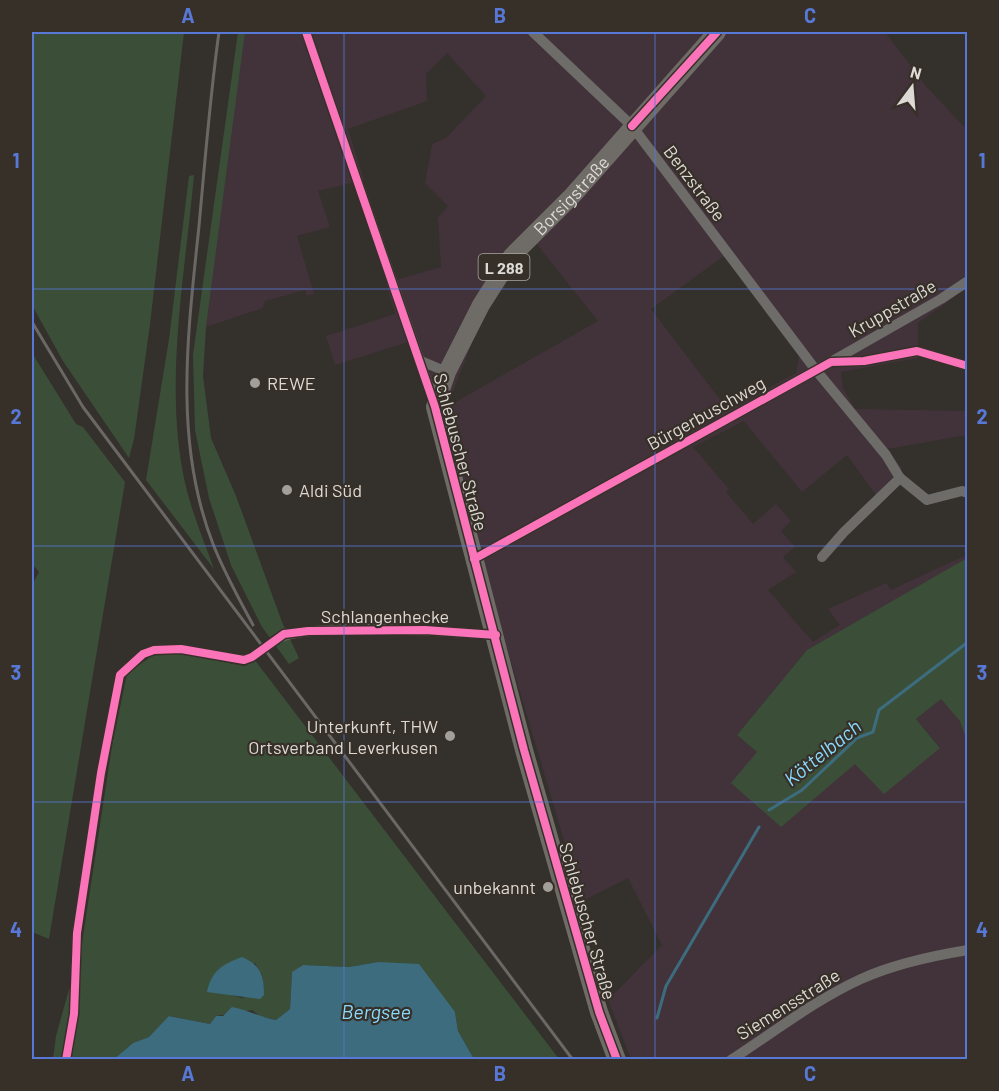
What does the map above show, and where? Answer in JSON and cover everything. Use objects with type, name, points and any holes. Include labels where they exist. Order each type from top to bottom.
[{"type":"main road","name":"Borsigstraße","points":[[435,407],[447,372],[481,305],[512,256],[573,195],[717,32]]},
{"type":"main road","name":"Schlebuscher Straße","points":[[435,407],[524,750],[596,1001],[617,1059]]},
{"type":"street","name":"Schlebuscher Straße","points":[[306,32],[435,407]]},
{"type":"street","name":"Benzstraße","points":[[533,32],[632,126],[816,369],[886,455],[900,478],[927,500],[968,493]]},
{"type":"street","name":"Kruppstraße","points":[[831,362],[968,281]]},
{"type":"street","name":"Bürgerbuschweg","points":[[474,559],[831,362],[864,361],[916,351],[968,366]]},
{"type":"street","name":"Schlebuscher Straße","points":[[421,361],[447,372]]},
{"type":"street","points":[[822,557],[844,532],[900,478]]},
{"type":"street","name":"Schlangenhecke","points":[[276,640],[284,634],[308,631],[425,630],[496,635]]},
{"type":"street","points":[[66,1059],[74,1014],[77,933],[100,773],[120,675],[143,654],[154,650],[181,649],[244,660],[252,657]]},
{"type":"street","name":"Siemensstraße","points":[[731,1059],[821,1000],[861,979],[912,961],[968,950]]},
{"type":"shaded area","points":[[245,32],[885,32],[926,86],[967,130],[967,288],[918,323],[918,358],[841,372],[843,388],[855,409],[967,411],[967,435],[887,449],[902,468],[876,495],[847,455],[802,492],[744,421],[693,447],[729,489],[726,492],[753,524],[776,504],[791,521],[781,531],[795,547],[783,557],[796,572],[768,590],[813,642],[840,625],[828,609],[886,583],[891,590],[966,555],[963,549],[967,547],[967,558],[807,650],[737,735],[757,752],[855,764],[940,747],[916,719],[941,699],[961,721],[967,741],[967,1059],[631,1059],[608,1000],[662,945],[628,878],[582,901],[483,567],[408,342],[335,365],[326,336],[395,314],[386,283],[441,267],[438,218],[448,206],[425,183],[432,144],[446,138],[486,96],[447,53],[426,74],[427,101],[348,129],[364,180],[318,191],[330,227],[297,236],[314,294],[307,296],[305,290],[265,301],[263,308],[206,327]],"holes":[[[535,242],[598,321],[447,407],[480,322]],[[724,256],[796,347],[799,357],[796,373],[728,410],[651,309]]]},
{"type":"green space","points":[[32,32],[184,32],[150,324],[134,439],[129,458],[63,361],[32,305]]},
{"type":"green space","points":[[238,32],[245,32],[206,327],[203,376],[211,438],[236,496],[282,622],[299,658],[289,664],[262,627],[231,565],[209,498],[195,430],[193,355]]},
{"type":"green space","points":[[194,175],[181,293],[176,414],[187,491],[214,569],[146,480],[169,339],[189,176]]},
{"type":"green space","points":[[32,353],[76,424],[83,427],[125,482],[49,939],[32,932],[32,585],[39,572],[32,564]]},
{"type":"green space","points":[[967,558],[967,741],[960,721],[941,699],[916,719],[940,748],[884,794],[855,764],[781,827],[731,783],[757,752],[737,735],[807,650]]},
{"type":"green space","points":[[176,653],[245,666],[254,659],[559,1059],[474,1059],[458,1031],[455,1012],[378,962],[349,967],[303,965],[292,973],[290,1009],[276,1020],[260,1016],[252,1010],[216,1016],[210,1024],[170,1016],[149,1037],[133,1043],[114,1059],[53,1060],[56,1036],[82,943],[112,746],[127,674],[153,655]],"holes":[[[255,963],[262,975],[264,990],[242,998],[226,993]]]},
{"type":"water","points":[[242,957],[260,972],[264,995],[260,999],[207,992],[211,979],[219,969]]},
{"type":"water","name":"Bergsee","points":[[378,962],[419,964],[455,1012],[458,1031],[474,1059],[114,1059],[133,1043],[149,1037],[169,1016],[210,1024],[216,1016],[223,1016],[232,1007],[276,1020],[290,1009],[292,972],[303,965],[349,967]]},
{"type":"waterway","name":"Köttelbach","points":[[769,810],[802,790],[857,738],[873,732],[879,710],[968,642]]},
{"type":"waterway","name":"Köttelbach","points":[[657,1018],[666,986],[759,827]]},
{"type":"tunnel","points":[[252,657],[276,640]]},
{"type":"railway","points":[[219,32],[191,306],[188,346],[188,426],[192,466],[200,505],[213,544],[253,625]]},
{"type":"railway","points":[[32,322],[83,407],[573,1060]]},
{"type":"cycle path","points":[[306,32],[435,407],[524,750],[599,1012],[617,1060]]},
{"type":"cycle path","points":[[632,126],[717,32]]},
{"type":"cycle path","points":[[474,559],[831,362],[864,361],[917,351],[968,366]]},
{"type":"cycle path","points":[[66,1060],[74,1014],[77,933],[101,773],[120,675],[143,654],[154,650],[181,649],[244,660],[252,657],[284,634],[308,631],[425,630],[496,635]]},
{"type":"place","name":"REWE","points":[[255,383]]},
{"type":"place","name":"Aldi Süd","points":[[287,490]]},
{"type":"place","name":"Unterkunft, THW Ortsverband Leverkusen","points":[[450,736]]},
{"type":"place","name":"unbekannt","points":[[548,887]]}]
